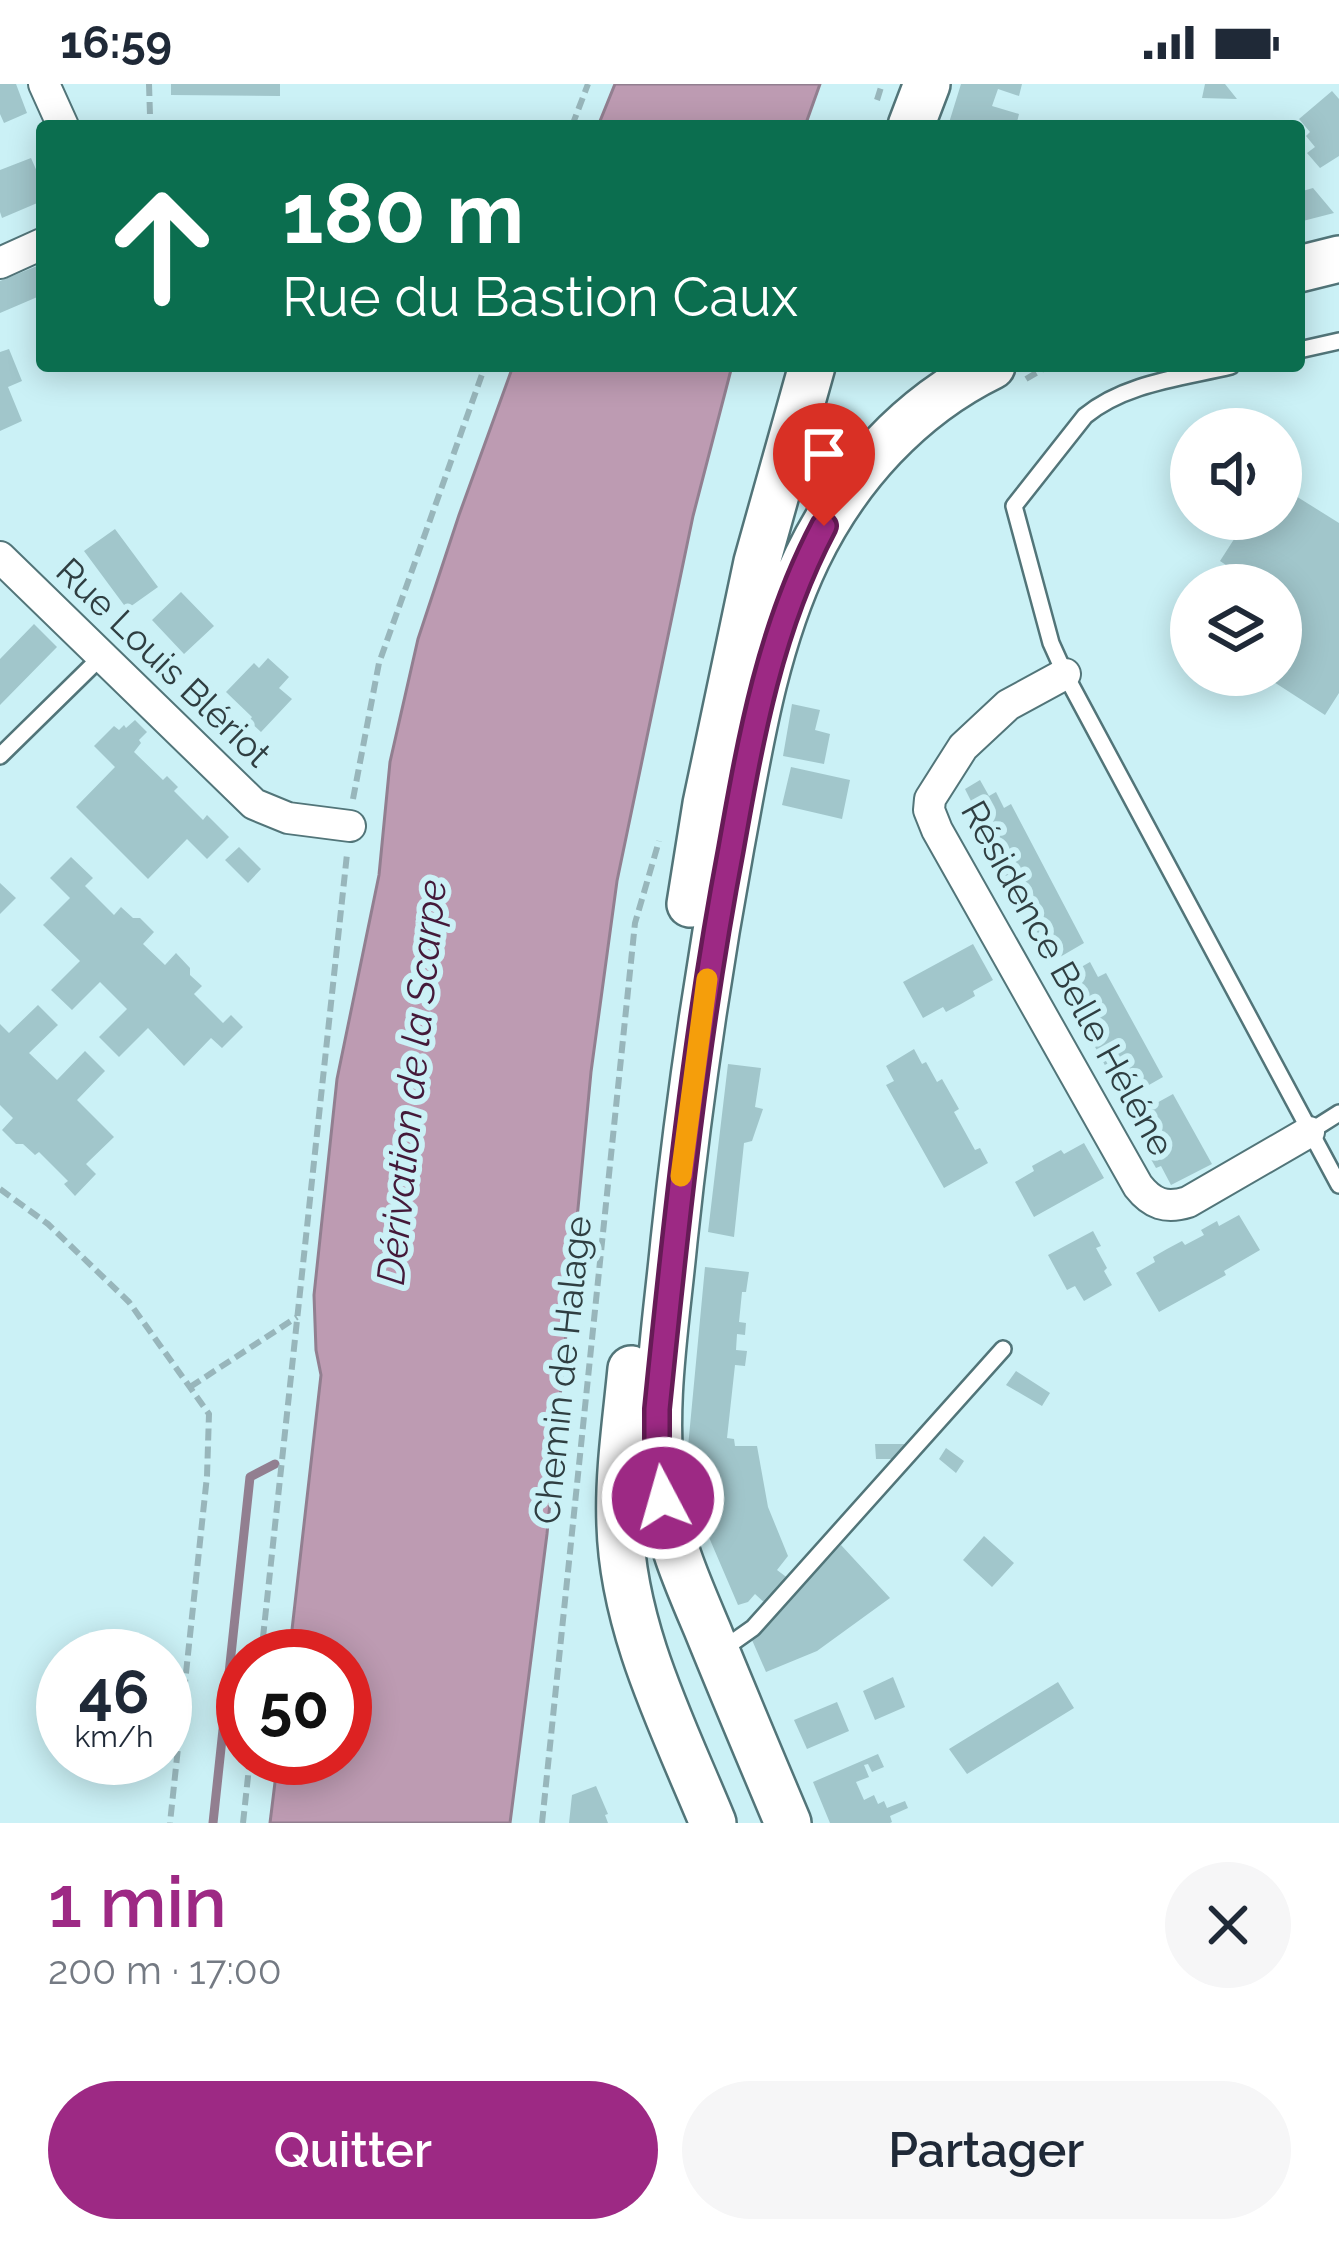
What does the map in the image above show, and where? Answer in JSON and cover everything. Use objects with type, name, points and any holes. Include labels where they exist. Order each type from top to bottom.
[{"type":"main road","points":[[890,120],[904,84]]},
{"type":"main road","points":[[913,120],[927,84]]},
{"type":"main road","points":[[1305,268],[1339,259]]},
{"type":"main road","points":[[1305,286],[1339,278]]},
{"type":"main road","points":[[713,1823],[641,1642],[624,1565],[620,1497],[667,1051],[704,820],[757,562],[810,372]]},
{"type":"main road","points":[[725,714],[768,591],[807,514],[870,430],[942,372]]},
{"type":"main road","points":[[788,1823],[678,1559],[659,1465],[657,1409],[705,994],[758,708],[778,632],[808,557],[856,478],[892,437],[981,372]]},
{"type":"street","points":[[44,84],[60,120]]},
{"type":"street","points":[[0,263],[36,247]]},
{"type":"street","name":"Rue Louis Blériot","points":[[0,557],[254,804],[288,818],[350,826]]},
{"type":"street","name":"Résidence Belle Héléne","points":[[1065,674],[1008,705],[955,757],[930,799],[937,830],[1138,1186],[1152,1201],[1169,1206],[1188,1202],[1309,1132]]},
{"type":"lane","points":[[1305,348],[1339,340]]},
{"type":"lane","points":[[1205,372],[1137,388],[1097,406],[1014,506],[1051,643],[1065,674],[1339,1185]]},
{"type":"lane","points":[[0,756],[102,656]]},
{"type":"lane","points":[[1309,1132],[1339,1113]]},
{"type":"lane","points":[[717,1654],[753,1628],[1003,1349]]},
{"type":"path","points":[[149,84],[150,115]]},
{"type":"path","points":[[574,120],[588,84]]},
{"type":"path","points":[[264,1629],[350,826],[379,663],[483,372]]},
{"type":"path","name":"Chemin de Halage","points":[[542,1823],[635,923]]},
{"type":"path","points":[[0,1189],[48,1225],[129,1303],[209,1414],[207,1476],[170,1823]]},
{"type":"path","points":[[190,1387],[297,1317]]},
{"type":"path","points":[[243,1823],[247,1785]]},
{"type":"water","points":[[615,84],[820,84],[807,120],[600,120]]},
{"type":"water","name":"Dérivation de la Scarpe","points":[[511,372],[730,372],[693,516],[617,881],[591,1072],[547,1534],[510,1823],[270,1823],[275,1785],[372,1785],[372,1629],[292,1629],[321,1375],[314,1295],[337,1079],[379,875],[390,762],[418,639]]},
{"type":"building","points":[[0,84],[16,84],[27,113],[4,123]]},
{"type":"building","points":[[171,84],[280,84],[280,96],[171,95]]},
{"type":"building","points":[[961,84],[1022,84],[1019,96],[998,89],[992,106],[1019,114],[1018,120],[950,120]]},
{"type":"building","points":[[1205,84],[1225,84],[1237,99],[1202,98]]},
{"type":"building","points":[[1332,91],[1339,99],[1339,156],[1320,168],[1307,153],[1315,147],[1306,136],[1310,132],[1305,120],[1299,119]]},
{"type":"building","points":[[31,158],[36,169],[36,204],[2,218],[0,170]]},
{"type":"building","points":[[1313,188],[1334,213],[1305,220],[1305,190]]},
{"type":"building","points":[[36,266],[36,298],[0,313],[0,281]]},
{"type":"building","points":[[9,349],[22,381],[8,387],[22,421],[0,431],[0,352]]},
{"type":"building","points":[[1302,500],[1339,523],[1339,693],[1325,715],[1296,696],[1302,696],[1302,564],[1220,561],[1234,540],[1302,540]]},
{"type":"building","points":[[115,529],[158,587],[127,609],[84,551]]},
{"type":"building","points":[[181,592],[214,626],[184,654],[152,620]]},
{"type":"building","points":[[34,624],[57,647],[0,705],[0,659]]},
{"type":"building","points":[[268,658],[289,677],[279,688],[292,699],[261,732],[226,692],[254,663],[259,668]]},
{"type":"building","points":[[792,704],[820,710],[815,730],[830,734],[824,764],[783,756]]},
{"type":"building","points":[[135,720],[147,732],[134,752],[163,780],[167,776],[178,787],[174,791],[203,820],[207,815],[229,837],[207,859],[187,839],[148,879],[76,807],[115,767],[94,746],[114,726],[126,728]]},
{"type":"building","points":[[791,767],[850,780],[842,819],[782,805]]},
{"type":"building","points":[[980,780],[989,796],[996,792],[1004,808],[1011,804],[1084,943],[1048,964],[978,848],[983,846],[972,826],[967,809],[973,805],[965,789]]},
{"type":"building","points":[[239,847],[261,869],[248,883],[225,860]]},
{"type":"building","points":[[71,857],[93,878],[85,886],[114,915],[121,907],[154,932],[143,944],[165,965],[176,953],[202,986],[194,994],[223,1023],[231,1015],[243,1027],[222,1048],[211,1038],[184,1066],[148,1028],[119,1057],[99,1037],[127,1009],[100,982],[72,1010],[51,990],[80,961],[43,925],[70,898],[50,878]]},
{"type":"building","points":[[0,883],[16,898],[0,914]]},
{"type":"building","points":[[973,944],[993,980],[961,1004],[923,1018],[903,982]]},
{"type":"building","points":[[1090,962],[1098,977],[1106,973],[1163,1077],[1119,1102],[1094,1045],[1089,1047],[1072,1018],[1077,1016],[1062,978]]},
{"type":"building","points":[[38,1005],[58,1025],[29,1053],[57,1080],[85,1051],[105,1071],[77,1100],[114,1137],[86,1164],[96,1174],[75,1196],[64,1184],[68,1181],[39,1152],[35,1155],[16,1144],[2,1130],[13,1118],[0,1105],[0,1024],[9,1033]]},
{"type":"building","points":[[914,1049],[937,1082],[942,1079],[959,1109],[954,1112],[975,1150],[980,1148],[988,1163],[944,1188],[886,1085],[894,1081],[886,1066]]},
{"type":"building","points":[[728,1064],[761,1068],[755,1107],[763,1109],[752,1141],[744,1143],[734,1237],[708,1232]]},
{"type":"building","points":[[1173,1094],[1212,1164],[1171,1185],[1148,1154],[1133,1116]]},
{"type":"building","points":[[1084,1143],[1104,1178],[1034,1217],[1015,1182],[1034,1171],[1032,1166]]},
{"type":"building","points":[[1239,1215],[1260,1250],[1159,1312],[1136,1273],[1167,1249],[1182,1241],[1185,1245],[1217,1221],[1219,1226]]},
{"type":"building","points":[[1093,1231],[1112,1285],[1084,1301],[1075,1286],[1067,1290],[1048,1255]]},
{"type":"building","points":[[705,1267],[749,1272],[739,1322],[746,1323],[745,1335],[737,1334],[736,1350],[747,1351],[745,1366],[735,1365],[727,1438],[734,1439],[735,1446],[757,1446],[768,1507],[788,1556],[777,1570],[789,1579],[766,1604],[755,1594],[738,1605],[699,1514],[688,1447]]},
{"type":"building","points":[[1016,1371],[1050,1393],[1042,1406],[1006,1385]]},
{"type":"building","points":[[875,1444],[909,1444],[896,1459],[876,1459]]},
{"type":"building","points":[[946,1448],[964,1461],[956,1473],[939,1459]]},
{"type":"building","points":[[984,1536],[1014,1563],[992,1587],[963,1560]]},
{"type":"building","points":[[841,1545],[890,1598],[817,1651],[766,1672],[752,1640]]},
{"type":"building","points":[[893,1677],[905,1707],[875,1720],[863,1691]]},
{"type":"building","points":[[1058,1682],[1074,1708],[967,1774],[949,1749]]},
{"type":"building","points":[[837,1702],[849,1731],[807,1749],[794,1720]]},
{"type":"building","points":[[878,1754],[884,1767],[872,1772],[864,1765],[869,1777],[856,1782],[864,1800],[874,1795],[887,1808],[905,1801],[908,1808],[890,1816],[890,1823],[830,1823],[813,1782]]},
{"type":"building","points":[[596,1786],[608,1823],[569,1823],[572,1795]]},
{"type":"waterway","points":[[213,1823],[250,1477],[275,1464]]},
{"type":"slow traffic","points":[[681,1176],[707,979]]},
{"type":"route","points":[[663,1498],[657,1409],[705,994],[765,680],[786,607],[824,526]]}]
